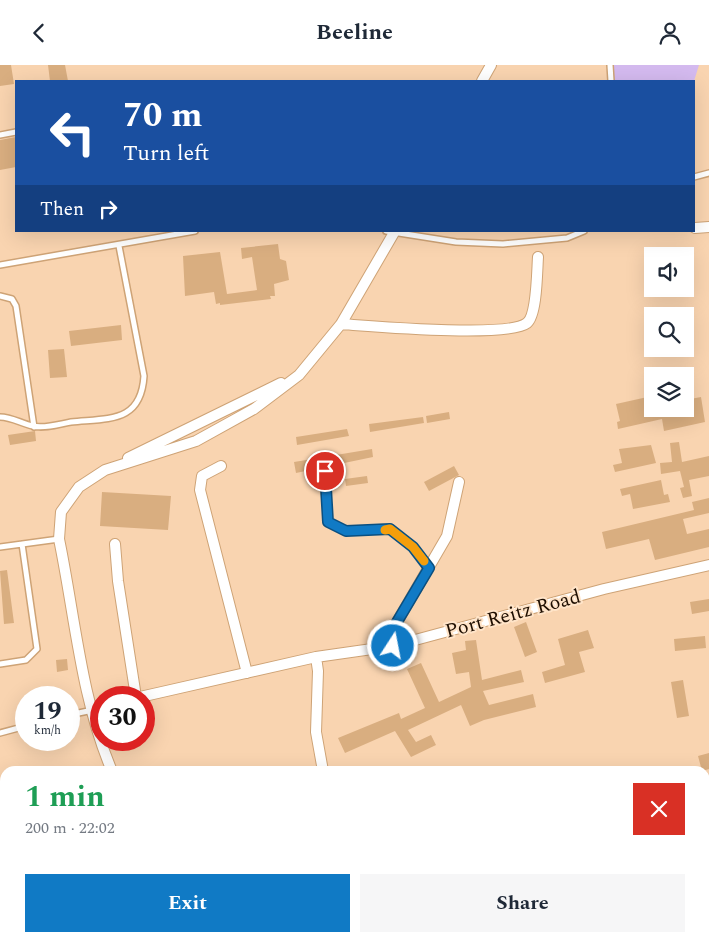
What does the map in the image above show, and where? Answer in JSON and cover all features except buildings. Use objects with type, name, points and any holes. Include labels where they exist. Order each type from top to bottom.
[{"type":"street","points":[[483,80],[491,65]]},
{"type":"street","points":[[695,228],[709,227]]},
{"type":"street","points":[[105,470],[196,441],[254,409],[299,375],[341,323],[392,232]]},
{"type":"street","points":[[341,323],[426,330],[487,329],[515,327],[526,324],[532,316],[538,257]]},
{"type":"street","points":[[90,702],[59,539],[61,512],[79,487],[105,470],[187,428],[299,375]]},
{"type":"street","points":[[221,466],[202,476],[200,490],[247,673]]},
{"type":"street","points":[[393,646],[397,622],[447,536],[459,483]]},
{"type":"street","points":[[115,544],[118,581],[134,686]]},
{"type":"street","name":"Port Reitz Road","points":[[155,694],[316,657],[393,646],[604,589],[709,565]]},
{"type":"street","points":[[316,657],[318,671],[316,732],[322,766]]},
{"type":"street","points":[[104,751],[110,766]]},
{"type":"lane","points":[[610,65],[611,80]]},
{"type":"lane","points":[[0,135],[15,132]]},
{"type":"lane","points":[[695,177],[709,173]]},
{"type":"lane","points":[[0,265],[49,255],[119,246],[190,232]]},
{"type":"lane","points":[[392,232],[456,242],[503,244],[567,238],[582,232]]},
{"type":"lane","points":[[0,417],[19,421],[34,427],[112,418],[128,412],[138,403],[143,393],[144,376],[119,246]]},
{"type":"lane","points":[[0,296],[12,299],[16,306],[34,427]]},
{"type":"lane","points":[[325,471],[328,522],[346,531],[390,529],[413,547],[429,568]]},
{"type":"lane","points":[[0,547],[59,539]]},
{"type":"lane","points":[[0,664],[26,660],[37,649],[22,544]]},
{"type":"lane","points":[[0,733],[15,729]]},
{"type":"shaded area","points":[[613,65],[699,65],[694,80],[613,80]]},
{"type":"slow traffic","points":[[385,530],[390,529],[413,547],[424,561]]},
{"type":"route","points":[[325,471],[328,522],[346,531],[390,529],[413,547],[429,568],[397,622],[393,646]]}]
